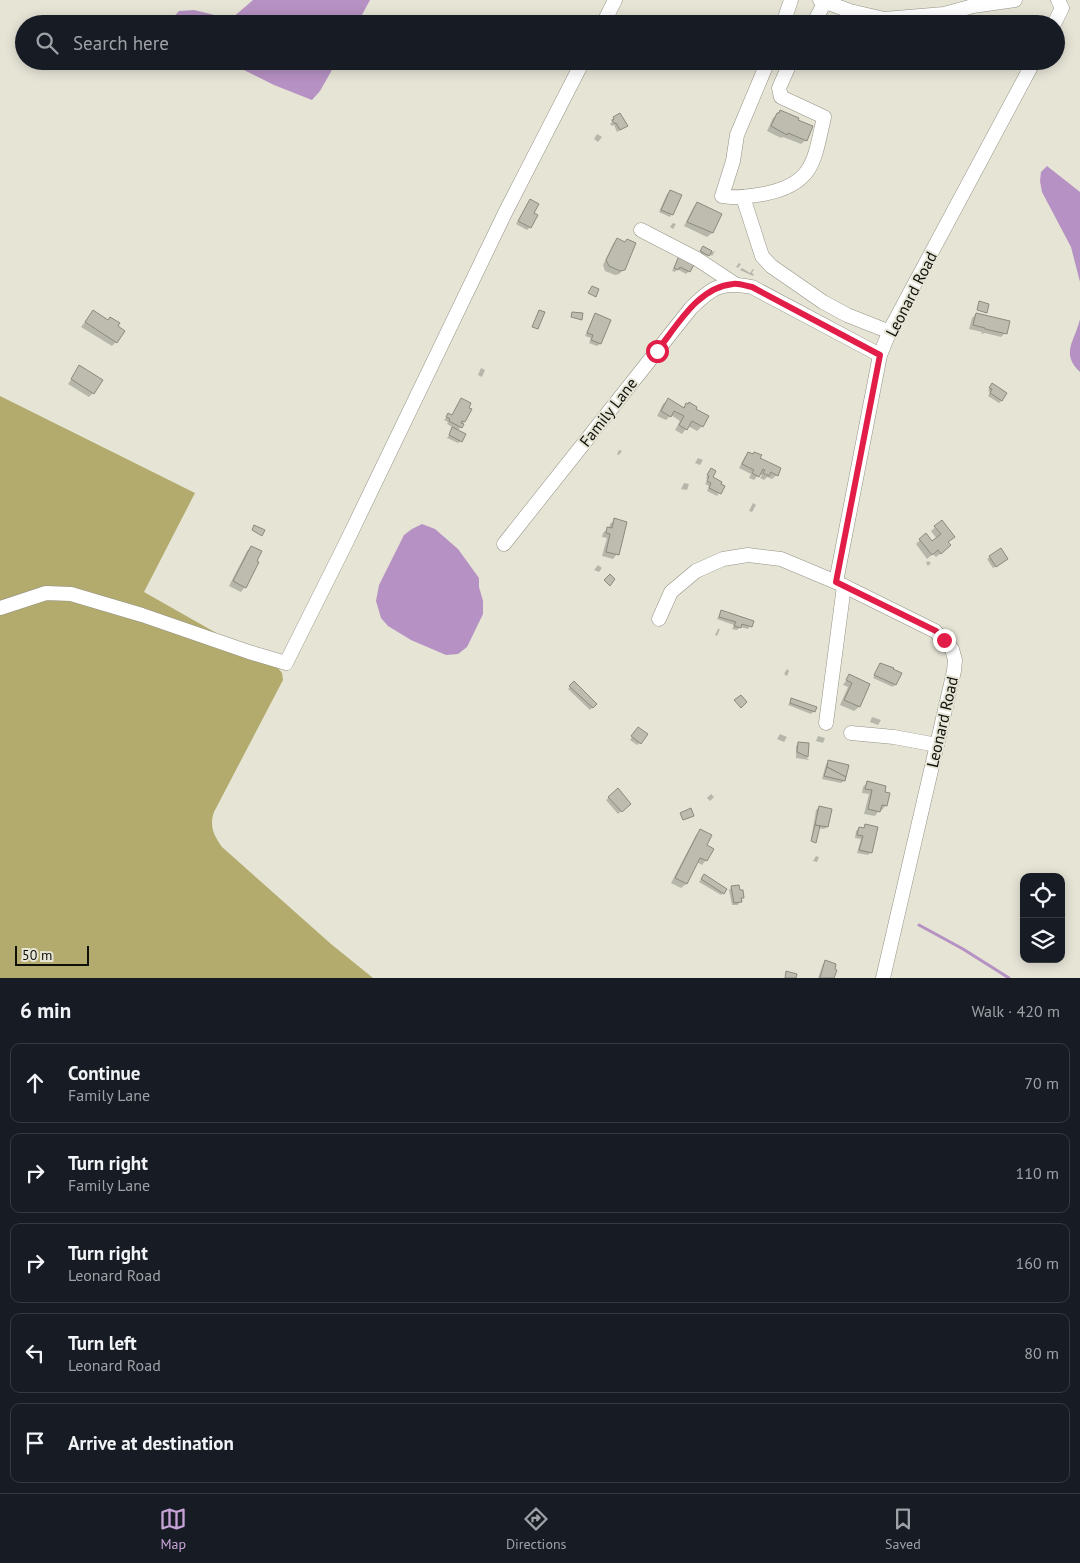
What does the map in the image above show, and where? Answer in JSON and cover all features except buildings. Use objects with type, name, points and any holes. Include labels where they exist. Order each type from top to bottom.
[{"type":"street","points":[[608,15],[615,0]]},
{"type":"street","points":[[786,15],[791,0]]},
{"type":"street","points":[[932,15],[944,14],[973,3],[1015,0]]},
{"type":"street","points":[[817,15],[822,1],[867,15]]},
{"type":"street","points":[[1056,15],[1060,2]]},
{"type":"street","points":[[0,608],[46,593],[71,594],[142,615],[248,652],[286,663],[505,213],[579,70]]},
{"type":"street","points":[[764,70],[736,135],[733,161],[722,196],[743,197],[780,190],[796,183],[808,171],[815,160],[824,117],[782,97],[779,88],[787,70]]},
{"type":"street","name":"Leonard Road","points":[[883,978],[955,660],[952,650],[936,631],[840,584],[880,355],[890,332],[1029,70]]},
{"type":"street","points":[[743,197],[762,256],[771,266],[823,302],[847,315],[890,332]]},
{"type":"street","points":[[641,230],[697,259],[735,284],[752,287],[880,355]]},
{"type":"street","name":"Family Lane","points":[[504,544],[691,308],[704,295],[719,286],[735,284]]},
{"type":"street","points":[[659,619],[671,592],[696,571],[723,559],[748,555],[780,560],[840,584],[826,723]]},
{"type":"street","points":[[851,733],[894,737],[937,745]]},
{"type":"shaded area","points":[[253,0],[370,0],[362,15],[236,15]]},
{"type":"shaded area","points":[[194,10],[215,15],[175,15],[179,11]]},
{"type":"shaded area","points":[[244,70],[332,70],[320,91],[312,100],[274,85]]},
{"type":"shaded area","points":[[1047,166],[1080,192],[1080,282],[1071,247],[1042,192],[1041,172]]},
{"type":"shaded area","points":[[1080,319],[1080,372],[1074,365],[1070,353]]},
{"type":"shaded area","points":[[0,396],[195,493],[144,592],[278,668],[282,673],[283,680],[214,812],[212,826],[215,835],[222,847],[331,944],[373,978],[0,978]]},
{"type":"shaded area","points":[[422,524],[435,529],[458,549],[479,578],[483,614],[467,647],[458,654],[446,655],[411,640],[388,626],[381,618],[376,601],[379,585],[404,535]]},
{"type":"waterway","points":[[919,925],[963,949],[1009,978]]},
{"type":"route","points":[[657,351],[691,308],[704,295],[719,286],[735,284],[752,287],[880,355],[836,582],[936,631],[944,640]]}]
